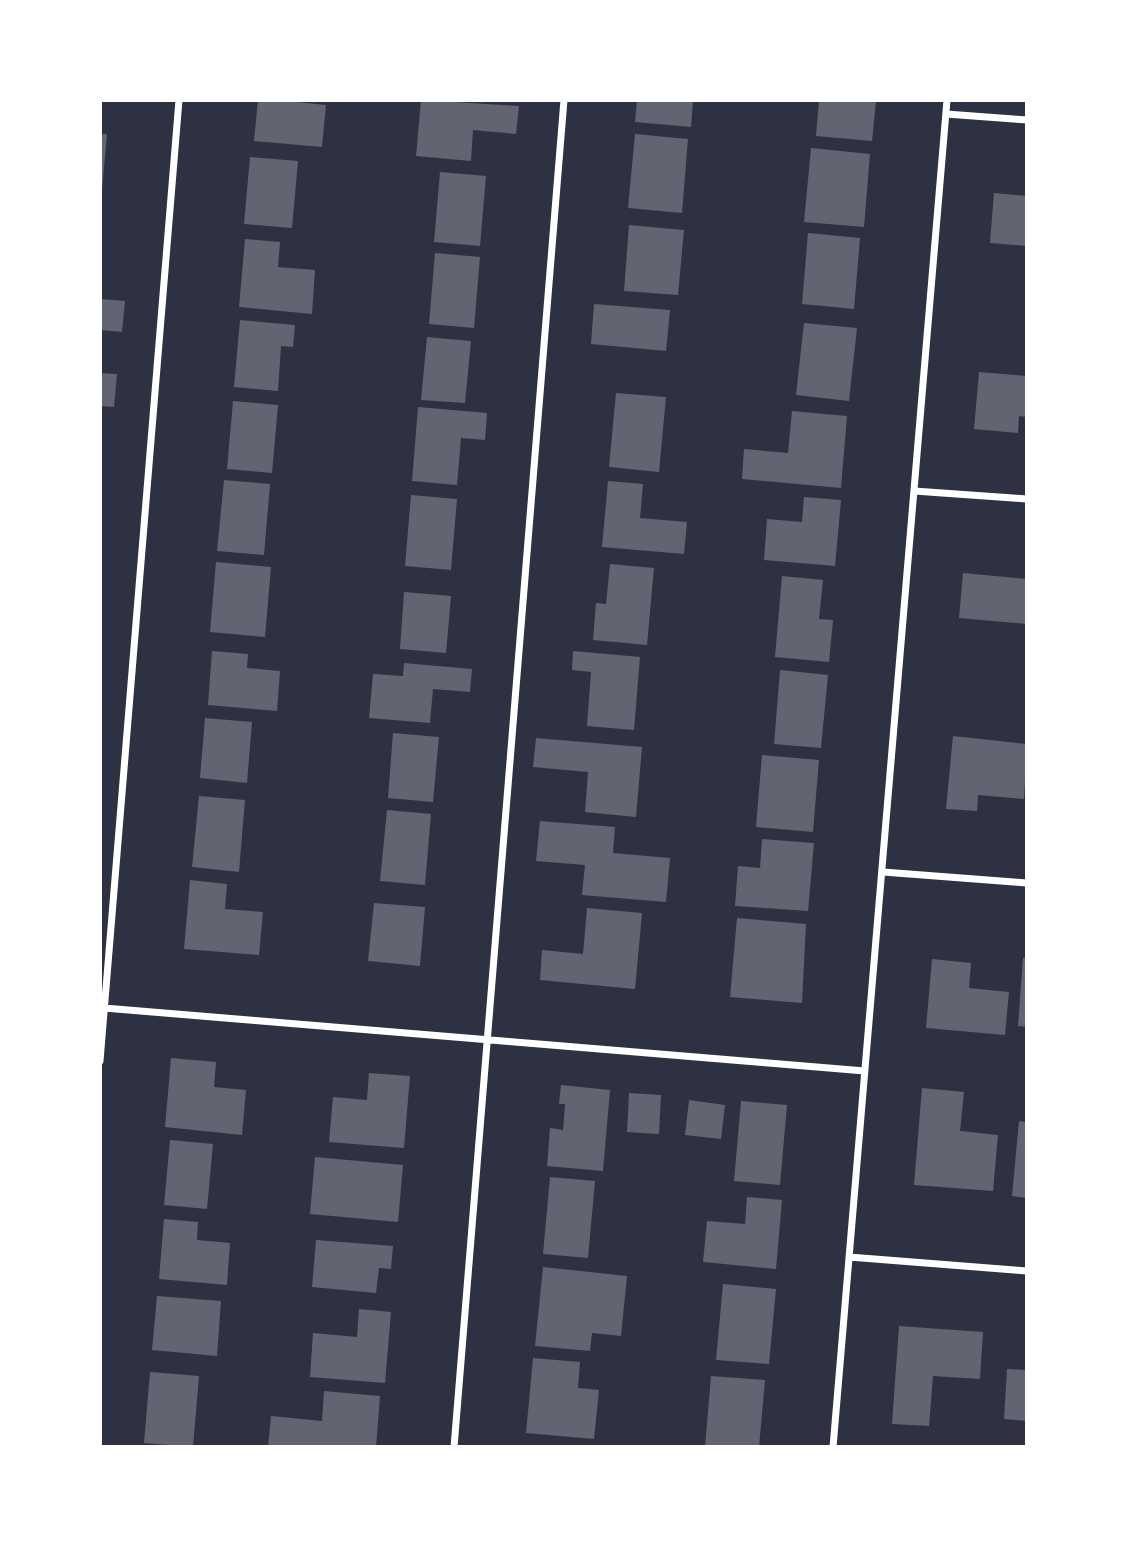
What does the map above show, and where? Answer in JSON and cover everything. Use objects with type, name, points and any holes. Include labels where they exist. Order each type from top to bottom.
[{"type":"street","points":[[100,1061],[179,100]]},
{"type":"street","points":[[454,1447],[564,100]]},
{"type":"street","points":[[833,1447],[947,100]]},
{"type":"street","points":[[946,114],[1027,120]]},
{"type":"street","points":[[914,491],[1027,499]]},
{"type":"street","points":[[883,872],[1027,883]]},
{"type":"street","points":[[104,1008],[865,1071]]},
{"type":"street","points":[[849,1257],[1027,1271]]},
{"type":"building","points":[[258,100],[297,100],[296,102],[326,105],[322,147],[254,141]]},
{"type":"building","points":[[421,100],[519,106],[516,134],[473,130],[471,161],[416,156]]},
{"type":"building","points":[[637,100],[693,100],[691,127],[635,122]]},
{"type":"building","points":[[819,100],[876,101],[872,141],[816,136]]},
{"type":"building","points":[[100,134],[107,134],[102,191],[100,191]]},
{"type":"building","points":[[635,134],[688,139],[682,213],[628,208]]},
{"type":"building","points":[[811,148],[870,154],[864,227],[804,222]]},
{"type":"building","points":[[250,157],[298,161],[292,228],[244,224]]},
{"type":"building","points":[[440,172],[486,176],[480,246],[434,242]]},
{"type":"building","points":[[994,193],[1027,196],[1027,246],[990,243]]},
{"type":"building","points":[[629,225],[684,230],[678,295],[624,291]]},
{"type":"building","points":[[808,233],[860,238],[854,309],[802,304]]},
{"type":"building","points":[[245,239],[280,242],[278,267],[315,270],[312,314],[239,307]]},
{"type":"building","points":[[435,253],[480,257],[474,328],[429,324]]},
{"type":"building","points":[[100,299],[125,301],[122,332],[100,330]]},
{"type":"building","points":[[594,304],[670,310],[666,351],[591,344]]},
{"type":"building","points":[[240,320],[295,325],[293,347],[281,346],[278,391],[234,387]]},
{"type":"building","points":[[804,323],[857,328],[849,401],[796,395]]},
{"type":"building","points":[[427,337],[471,341],[465,403],[421,400]]},
{"type":"building","points":[[979,372],[1027,376],[1027,417],[1019,416],[1018,433],[974,429]]},
{"type":"building","points":[[100,373],[117,374],[114,407],[100,406]]},
{"type":"building","points":[[616,393],[666,397],[659,472],[609,467]]},
{"type":"building","points":[[233,401],[278,405],[272,473],[227,469]]},
{"type":"building","points":[[418,407],[487,413],[485,440],[461,438],[457,485],[412,481]]},
{"type":"building","points":[[792,411],[847,416],[841,488],[742,479],[744,449],[788,453]]},
{"type":"building","points":[[224,480],[270,484],[264,555],[217,551]]},
{"type":"building","points":[[608,481],[643,484],[640,518],[687,522],[684,554],[602,547]]},
{"type":"building","points":[[411,495],[457,499],[451,570],[405,566]]},
{"type":"building","points":[[804,497],[841,500],[835,566],[764,560],[767,519],[802,522]]},
{"type":"building","points":[[216,562],[271,567],[265,637],[210,632]]},
{"type":"building","points":[[610,564],[654,568],[647,645],[593,640],[596,603],[606,604]]},
{"type":"building","points":[[963,573],[1027,579],[1027,624],[959,618]]},
{"type":"building","points":[[782,576],[823,580],[819,619],[833,620],[829,662],[775,657]]},
{"type":"building","points":[[404,592],[451,596],[446,653],[400,649]]},
{"type":"building","points":[[212,651],[248,654],[247,668],[280,671],[277,711],[208,705]]},
{"type":"building","points":[[573,651],[640,657],[634,730],[587,726],[591,672],[572,670]]},
{"type":"building","points":[[404,663],[472,669],[470,692],[433,689],[430,723],[369,718],[373,674],[403,676]]},
{"type":"building","points":[[780,670],[828,675],[821,748],[774,744]]},
{"type":"building","points":[[205,718],[252,722],[247,783],[200,778]]},
{"type":"building","points":[[393,733],[439,737],[433,802],[388,798]]},
{"type":"building","points":[[953,736],[1027,744],[1024,799],[978,795],[977,811],[946,809]]},
{"type":"building","points":[[536,738],[642,747],[636,817],[585,812],[588,772],[533,767]]},
{"type":"building","points":[[762,755],[819,760],[813,832],[756,827]]},
{"type":"building","points":[[199,796],[245,800],[239,872],[192,867]]},
{"type":"building","points":[[387,810],[431,814],[425,885],[380,881]]},
{"type":"building","points":[[540,821],[615,827],[613,853],[670,858],[666,902],[582,895],[585,865],[536,861]]},
{"type":"building","points":[[762,839],[814,843],[808,911],[735,906],[738,866],[760,868]]},
{"type":"building","points":[[190,880],[227,884],[225,909],[263,912],[259,955],[184,949]]},
{"type":"building","points":[[374,903],[425,907],[420,966],[368,961]]},
{"type":"building","points":[[587,908],[642,913],[635,989],[540,980],[542,950],[583,954]]},
{"type":"building","points":[[737,918],[806,924],[802,1003],[730,997]]},
{"type":"building","points":[[1023,958],[1027,958],[1027,1027],[1018,1026]]},
{"type":"building","points":[[932,959],[971,963],[969,988],[1009,992],[1005,1035],[926,1028]]},
{"type":"building","points":[[171,1058],[216,1062],[214,1087],[246,1090],[242,1135],[165,1127]]},
{"type":"building","points":[[369,1073],[410,1076],[404,1148],[329,1142],[333,1097],[367,1100]]},
{"type":"building","points":[[561,1085],[610,1090],[603,1171],[547,1166],[550,1128],[563,1130],[565,1104],[559,1104]]},
{"type":"building","points":[[922,1088],[964,1092],[960,1131],[998,1135],[993,1191],[914,1185]]},
{"type":"building","points":[[629,1093],[661,1095],[659,1134],[627,1132]]},
{"type":"building","points":[[689,1100],[725,1105],[721,1139],[685,1135]]},
{"type":"building","points":[[741,1101],[787,1105],[780,1185],[734,1181]]},
{"type":"building","points":[[1019,1121],[1027,1122],[1027,1198],[1012,1196]]},
{"type":"building","points":[[170,1140],[213,1144],[207,1209],[164,1205]]},
{"type":"building","points":[[315,1157],[403,1165],[398,1222],[310,1214]]},
{"type":"building","points":[[550,1177],[595,1181],[588,1258],[543,1254]]},
{"type":"building","points":[[747,1197],[782,1200],[776,1269],[703,1262],[707,1221],[745,1224]]},
{"type":"building","points":[[164,1219],[198,1222],[197,1240],[230,1243],[227,1285],[159,1279]]},
{"type":"building","points":[[316,1240],[393,1246],[391,1269],[379,1268],[376,1293],[312,1287]]},
{"type":"building","points":[[543,1267],[627,1276],[621,1336],[592,1333],[590,1351],[535,1346]]},
{"type":"building","points":[[723,1284],[776,1289],[769,1364],[716,1360]]},
{"type":"building","points":[[157,1296],[221,1301],[217,1356],[152,1350]]},
{"type":"building","points":[[359,1309],[391,1312],[385,1383],[310,1377],[313,1333],[357,1337]]},
{"type":"building","points":[[899,1326],[983,1332],[980,1379],[933,1376],[929,1426],[892,1424]]},
{"type":"building","points":[[533,1358],[580,1362],[578,1388],[599,1390],[594,1439],[526,1433]]},
{"type":"building","points":[[1007,1369],[1027,1370],[1027,1421],[1004,1419]]},
{"type":"building","points":[[150,1372],[199,1376],[193,1447],[144,1443]]},
{"type":"building","points":[[711,1376],[765,1380],[759,1447],[705,1447]]},
{"type":"building","points":[[324,1391],[380,1396],[376,1447],[268,1447],[271,1416],[322,1421]]}]
